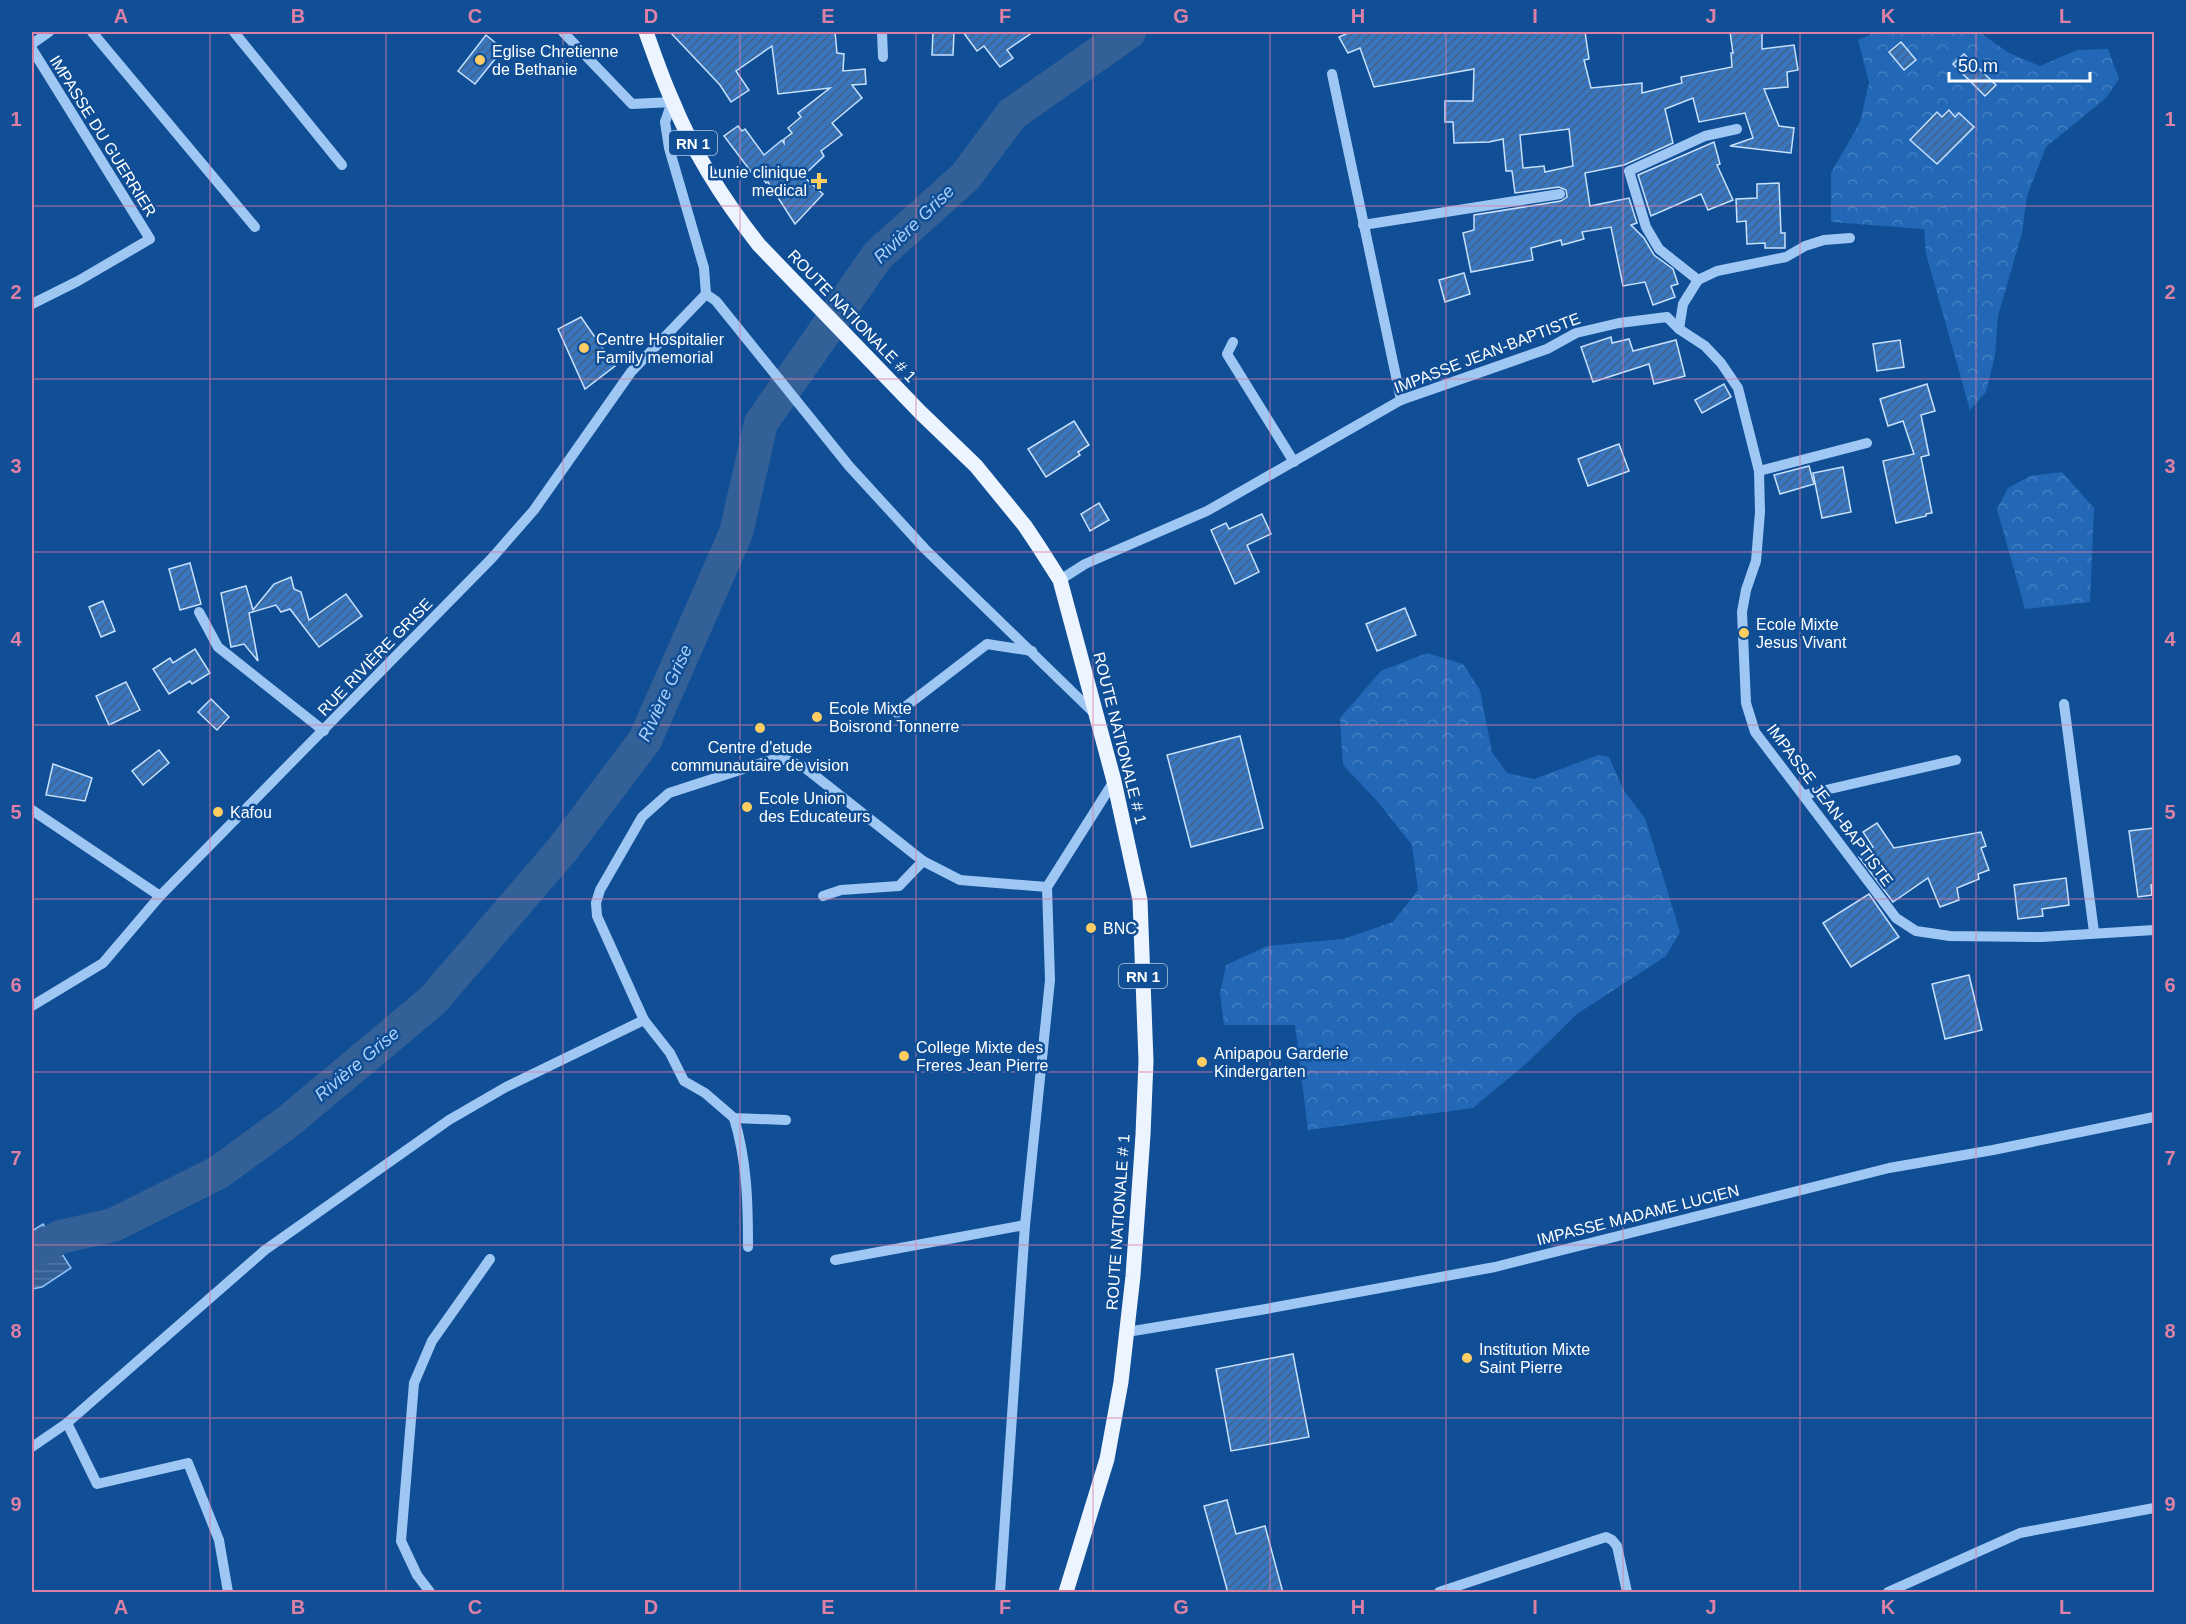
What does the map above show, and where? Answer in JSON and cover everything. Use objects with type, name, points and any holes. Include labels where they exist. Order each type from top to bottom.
[{"type":"main road","name":"ROUTE NATIONALE # 1","points":[[645,32],[672,102],[697,151],[738,218],[759,245],[983,474],[1025,526],[1060,580],[1098,717],[1140,900],[1146,1061],[1133,1276],[1121,1382],[1107,1459],[1066,1593]]},
{"type":"street","points":[[32,44],[49,32]]},
{"type":"street","points":[[92,32],[255,227]]},
{"type":"street","points":[[234,32],[342,165]]},
{"type":"street","points":[[563,32],[632,104],[672,102],[665,122],[669,148],[704,268],[706,294],[716,301],[849,466],[926,549],[1098,717]]},
{"type":"street","points":[[882,32],[883,57]]},
{"type":"street","name":"IMPASSE DU GUERRIER","points":[[32,49],[150,239],[78,281],[32,304]]},
{"type":"street","points":[[1332,74],[1401,400]]},
{"type":"street","points":[[1698,280],[1659,249],[1646,227],[1629,171],[1705,136],[1737,129]]},
{"type":"street","points":[[1363,225],[1560,194]]},
{"type":"street","points":[[1679,329],[1683,304],[1698,280],[1717,271],[1786,257],[1805,246],[1824,240],[1850,238]]},
{"type":"street","name":"RUE RIVIÈRE GRISE","points":[[32,1006],[103,963],[160,896],[499,550],[534,510],[631,372],[706,294]]},
{"type":"street","name":"IMPASSE JEAN-BAPTISTE","points":[[1060,580],[1085,564],[1207,511],[1401,400],[1546,349],[1576,333],[1619,323],[1667,317],[1679,329],[1706,346],[1738,388],[1759,471],[1760,512],[1756,561],[1746,590],[1742,612],[1746,703],[1755,732],[1896,918],[1916,931],[1961,937],[2042,937],[2154,930]]},
{"type":"street","points":[[1233,342],[1227,354],[1294,462]]},
{"type":"street","points":[[1759,471],[1867,443]]},
{"type":"street","points":[[199,612],[218,647],[324,731]]},
{"type":"street","points":[[897,713],[987,644],[1032,651]]},
{"type":"street","points":[[2064,704],[2094,932]]},
{"type":"street","points":[[748,1247],[748,1202],[743,1148],[734,1118],[712,1099],[684,1080],[670,1053],[644,1020],[597,916],[596,903],[600,890],[642,817],[669,794],[771,760],[787,760],[804,767],[923,861],[960,880],[1047,887]]},
{"type":"street","points":[[1804,795],[1956,760]]},
{"type":"street","points":[[1000,1593],[1025,1225],[1050,980],[1047,887],[1114,781]]},
{"type":"street","points":[[32,810],[160,896]]},
{"type":"street","points":[[823,896],[841,890],[899,886],[923,861]]},
{"type":"street","points":[[32,1447],[67,1423],[265,1250],[449,1120],[506,1087],[644,1020]]},
{"type":"street","name":"IMPASSE MADAME LUCIEN","points":[[1127,1332],[1495,1267],[1889,1168],[1993,1150],[2154,1117]]},
{"type":"street","points":[[734,1118],[786,1120]]},
{"type":"street","points":[[835,1260],[1025,1225]]},
{"type":"street","points":[[430,1593],[417,1575],[401,1541],[414,1383],[432,1341],[490,1259]]},
{"type":"street","points":[[67,1423],[97,1484],[188,1462],[219,1540],[228,1593]]},
{"type":"street","points":[[1888,1593],[2020,1533],[2154,1508]]},
{"type":"street","points":[[1439,1593],[1606,1537],[1617,1546],[1627,1593]]},
{"type":"green space","points":[[1876,32],[1979,32],[2009,53],[2040,66],[2077,50],[2108,49],[2119,79],[2106,98],[2046,147],[2027,196],[2022,233],[1998,316],[1995,356],[1986,392],[1970,410],[1926,254],[1924,229],[1831,222],[1831,173],[1860,122],[1869,82],[1858,40]]},
{"type":"green space","points":[[2062,472],[2094,508],[2090,602],[2025,609],[1997,509],[2008,488],[2030,476]]},
{"type":"green space","points":[[1427,653],[1463,664],[1480,690],[1492,752],[1507,773],[1534,779],[1598,755],[1609,757],[1624,791],[1645,818],[1680,932],[1666,956],[1577,1014],[1528,1062],[1473,1108],[1308,1130],[1295,1025],[1224,1025],[1220,993],[1226,965],[1267,946],[1343,939],[1393,922],[1418,890],[1412,845],[1378,802],[1343,765],[1340,718],[1381,671]]},
{"type":"shaded area","points":[[43,1224],[71,1268],[42,1287],[32,1289],[32,1231]]},
{"type":"building","points":[[670,32],[835,32],[837,53],[844,54],[843,71],[865,69],[866,84],[852,85],[862,98],[832,123],[842,135],[821,151],[824,156],[803,176],[823,194],[795,224],[768,182],[766,183],[757,170],[752,173],[724,136],[738,126],[742,131],[745,129],[764,155],[782,140],[784,143],[784,139],[792,133],[788,128],[801,117],[798,113],[830,88],[778,94],[772,46],[736,71],[749,90],[731,102],[720,85]]},
{"type":"building","points":[[933,32],[954,32],[953,55],[932,55]]},
{"type":"building","points":[[963,32],[1033,32],[1007,50],[1013,58],[1000,67],[984,46],[977,51]]},
{"type":"building","points":[[1350,32],[1585,32],[1589,59],[1584,60],[1591,88],[1642,83],[1642,93],[1682,83],[1681,77],[1732,67],[1730,32],[1762,32],[1762,49],[1794,45],[1798,70],[1787,72],[1788,87],[1764,89],[1779,126],[1794,128],[1791,153],[1730,146],[1753,138],[1745,113],[1699,122],[1693,98],[1665,109],[1673,143],[1624,165],[1585,173],[1590,206],[1629,198],[1637,223],[1631,225],[1644,238],[1654,255],[1673,269],[1678,284],[1671,286],[1675,297],[1653,305],[1645,282],[1623,286],[1611,227],[1582,232],[1584,239],[1562,245],[1561,240],[1531,248],[1533,260],[1471,272],[1463,233],[1474,230],[1474,215],[1561,201],[1567,197],[1566,190],[1559,187],[1515,193],[1512,171],[1506,171],[1503,139],[1489,142],[1454,143],[1453,122],[1445,122],[1445,101],[1473,101],[1474,69],[1374,87],[1360,48],[1348,53],[1339,37]],"holes":[[[1569,129],[1573,166],[1545,172],[1544,166],[1523,168],[1520,135]]]},
{"type":"building","name":"Eglise Chretienne de Bethanie","points":[[486,35],[503,49],[475,84],[458,71]]},
{"type":"building","points":[[1901,42],[1916,60],[1904,70],[1889,52]]},
{"type":"building","points":[[1964,54],[1996,85],[1985,96],[1953,64]]},
{"type":"building","points":[[1949,110],[1955,117],[1959,113],[1974,127],[1937,164],[1910,140],[1937,112],[1942,117]]},
{"type":"building","points":[[1714,142],[1720,164],[1717,165],[1733,200],[1708,210],[1701,194],[1651,216],[1638,175]]},
{"type":"building","points":[[1779,183],[1781,233],[1785,233],[1785,248],[1765,248],[1765,243],[1747,244],[1746,221],[1737,222],[1736,199],[1757,198],[1757,184]]},
{"type":"building","points":[[1464,273],[1470,294],[1445,302],[1439,280]]},
{"type":"building","name":"Centre Hospitalier Family memorial","points":[[581,317],[615,366],[585,389],[558,329]]},
{"type":"building","points":[[1611,337],[1612,343],[1629,339],[1633,351],[1676,340],[1685,376],[1654,384],[1649,364],[1593,382],[1581,347]]},
{"type":"building","points":[[1900,340],[1904,367],[1877,371],[1873,344]]},
{"type":"building","points":[[1724,384],[1731,397],[1702,413],[1695,400]]},
{"type":"building","points":[[1927,384],[1935,411],[1921,415],[1929,455],[1921,457],[1932,513],[1896,523],[1883,461],[1914,454],[1903,421],[1888,426],[1880,399]]},
{"type":"building","points":[[1074,421],[1089,445],[1078,452],[1080,455],[1046,477],[1028,449]]},
{"type":"building","points":[[1619,444],[1629,471],[1588,486],[1578,459]]},
{"type":"building","points":[[1809,466],[1814,484],[1780,494],[1774,475]]},
{"type":"building","points":[[1843,467],[1851,512],[1822,518],[1813,473]]},
{"type":"building","points":[[1099,503],[1109,520],[1090,531],[1081,514]]},
{"type":"building","points":[[1262,514],[1271,534],[1247,545],[1259,572],[1235,584],[1211,530],[1226,523],[1229,529]]},
{"type":"building","points":[[190,563],[201,604],[180,610],[169,569]]},
{"type":"building","points":[[291,577],[294,589],[301,592],[309,620],[346,594],[362,616],[319,647],[290,609],[281,612],[276,605],[249,613],[258,661],[244,644],[231,647],[221,593],[246,586],[253,610],[274,584]]},
{"type":"building","points":[[103,601],[115,631],[101,637],[89,607]]},
{"type":"building","points":[[1405,608],[1416,635],[1377,651],[1366,624]]},
{"type":"building","points":[[195,649],[210,673],[192,684],[190,681],[169,694],[153,669],[170,658],[173,663]]},
{"type":"building","points":[[126,682],[140,710],[109,725],[96,696]]},
{"type":"building","points":[[211,699],[229,717],[217,730],[198,712]]},
{"type":"building","points":[[1240,736],[1263,828],[1191,847],[1167,755]]},
{"type":"building","points":[[159,750],[169,763],[143,785],[132,771]]},
{"type":"building","points":[[53,764],[92,778],[85,801],[46,795]]},
{"type":"building","points":[[1877,823],[1894,848],[1981,832],[1986,846],[1981,848],[1989,870],[1978,874],[1979,879],[1957,888],[1959,900],[1940,907],[1928,878],[1893,902],[1859,857],[1873,847],[1863,832]]},
{"type":"building","points":[[2154,828],[2152,895],[2138,897],[2129,831]]},
{"type":"building","points":[[2066,878],[2069,905],[2042,909],[2043,916],[2018,919],[2014,885]]},
{"type":"building","points":[[1869,894],[1899,937],[1851,967],[1823,923]]},
{"type":"building","points":[[1969,975],[1982,1030],[1945,1039],[1932,984]]},
{"type":"building","points":[[1293,1354],[1309,1437],[1231,1451],[1216,1369]]},
{"type":"building","points":[[1227,1500],[1236,1534],[1265,1526],[1283,1593],[1228,1593],[1204,1506]]},
{"type":"waterway","name":"Rivière Grise","points":[[32,1253],[60,1237],[113,1225],[219,1172],[290,1120],[433,1000],[562,850],[645,740],[736,533],[761,423],[878,255],[965,177],[1012,114],[1129,32]]},
{"type":"place","name":"Eglise Chretienne de Bethanie","points":[[480,60]]},
{"type":"place","name":"Lunie clinique medical","points":[[819,181]]},
{"type":"place","name":"Centre Hospitalier Family memorial","points":[[584,348]]},
{"type":"place","name":"Ecole Mixte Jesus Vivant","points":[[1744,633]]},
{"type":"place","name":"Ecole Mixte Boisrond Tonnerre","points":[[817,717]]},
{"type":"place","name":"Centre d'etude communautaire de vision","points":[[760,728]]},
{"type":"place","name":"Ecole Union des Educateurs","points":[[747,807]]},
{"type":"place","name":"Kafou","points":[[218,812]]},
{"type":"place","name":"BNC","points":[[1091,928]]},
{"type":"place","name":"College Mixte des Freres Jean Pierre","points":[[904,1056]]},
{"type":"place","name":"Anipapou Garderie Kindergarten","points":[[1202,1062]]},
{"type":"place","name":"Institution Mixte Saint Pierre","points":[[1467,1358]]}]
